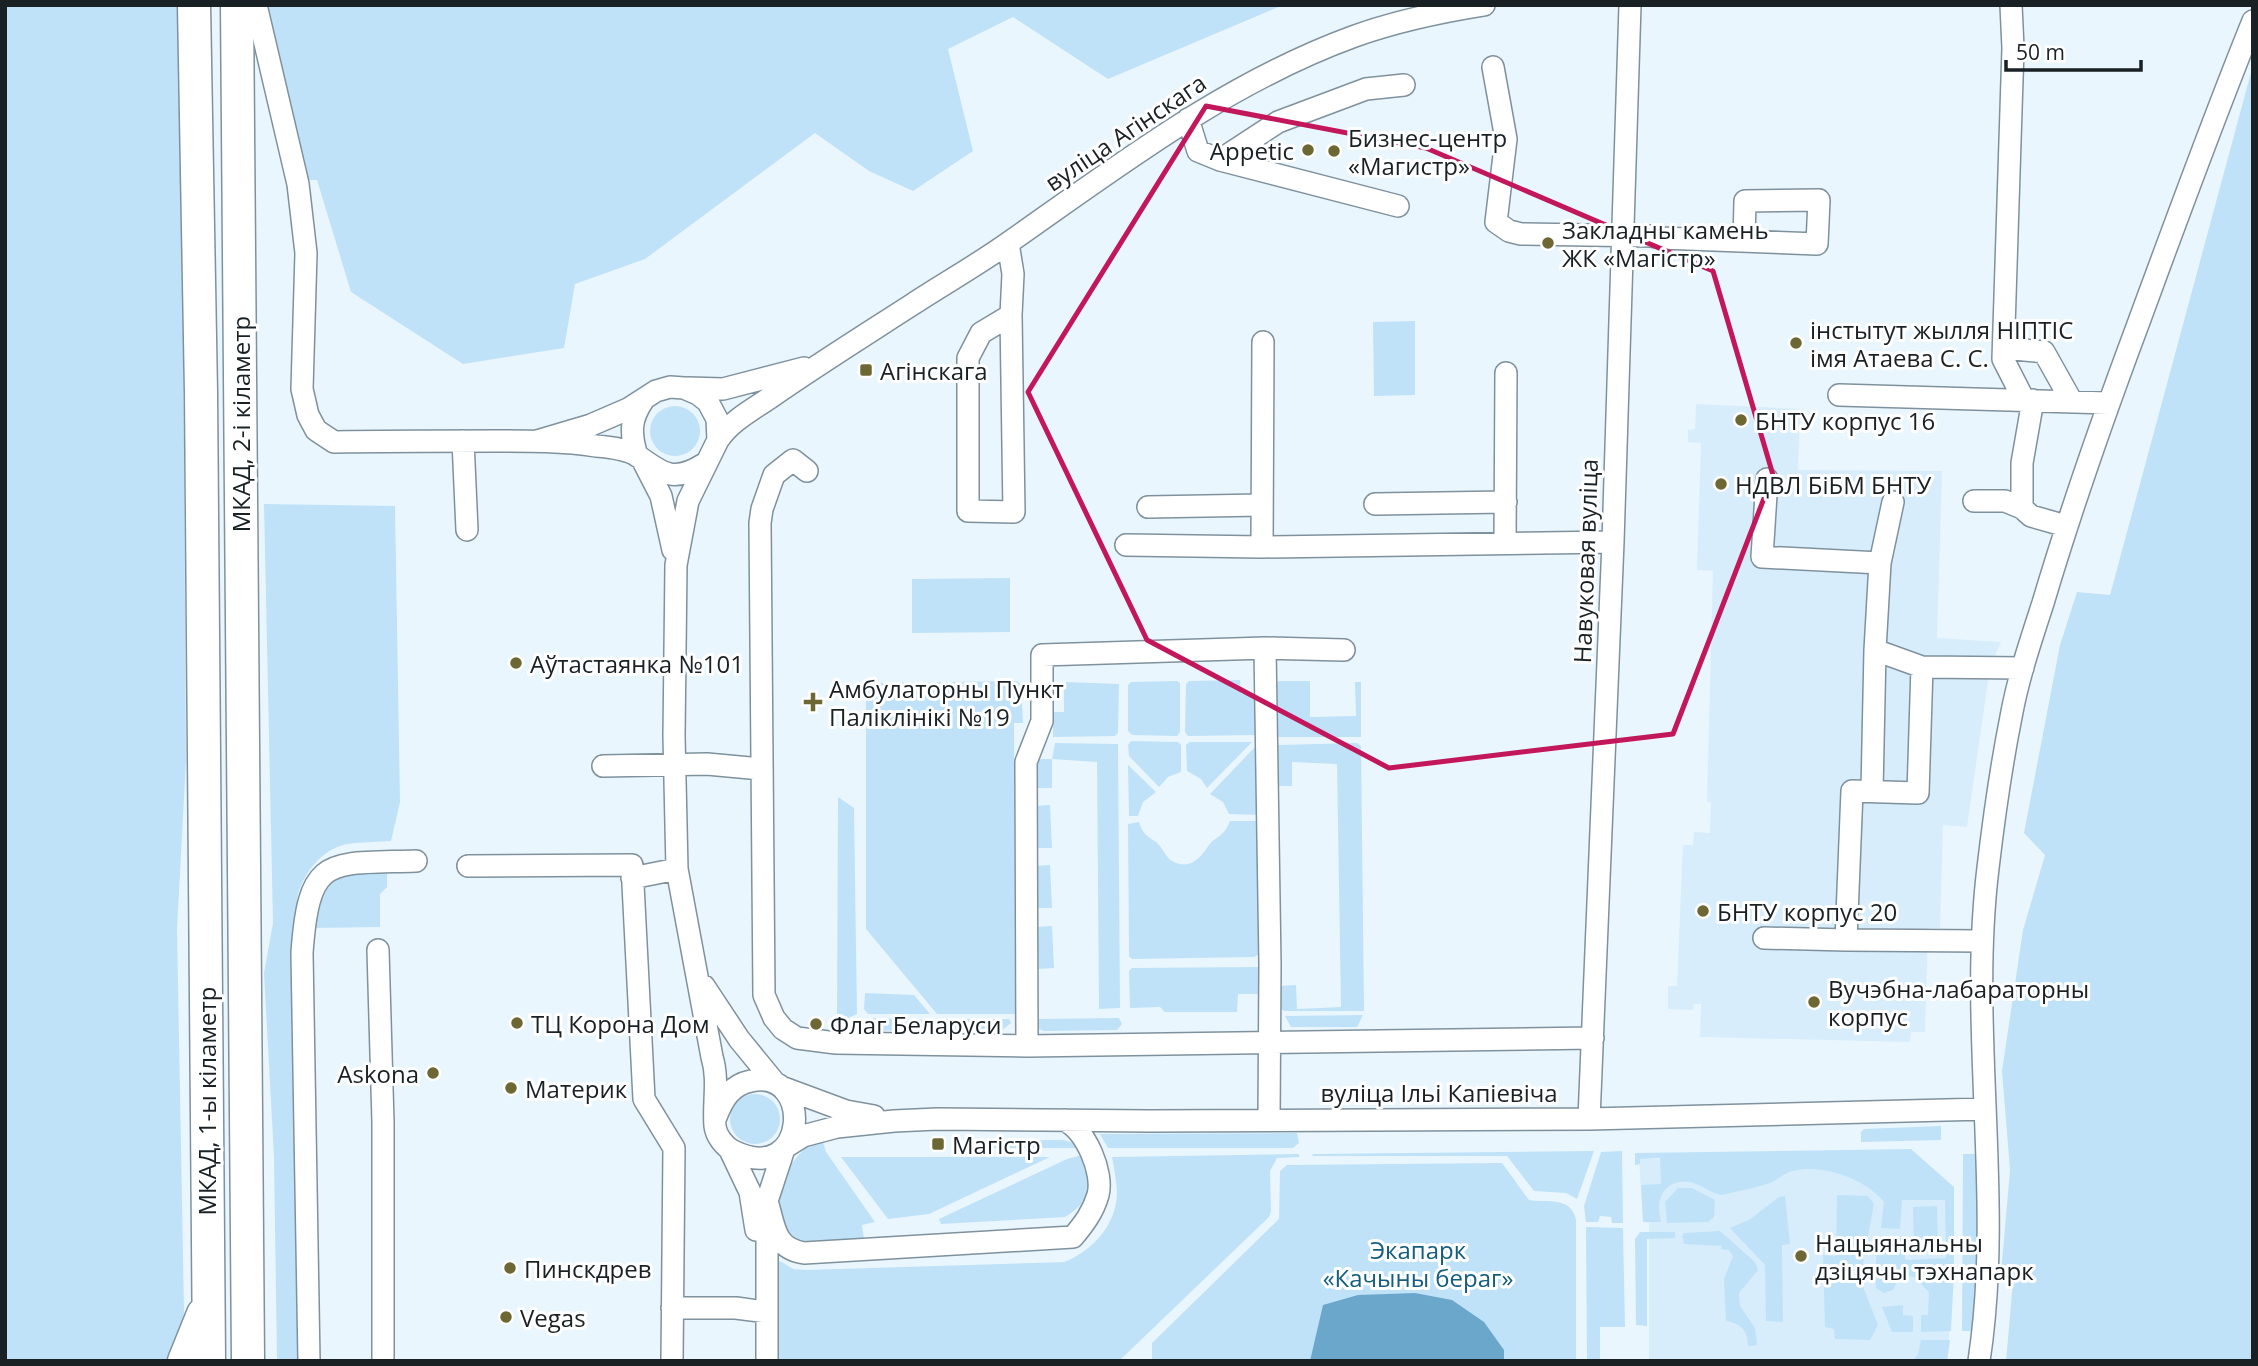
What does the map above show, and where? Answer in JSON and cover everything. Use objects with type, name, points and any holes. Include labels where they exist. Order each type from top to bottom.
[{"type":"highway","name":"МКАД, 2-і кіламетр","points":[[194,5],[205,842]]},
{"type":"highway","name":"МКАД, 2-і кіламетр","points":[[237,5],[244,843]]},
{"type":"highway","name":"МКАД, 1-ы кіламетр","points":[[205,842],[209,1361]]},
{"type":"highway","name":"МКАД, 1-ы кіламетр","points":[[244,843],[248,1361]]},
{"type":"highway","points":[[184,1361],[208,1303]]},
{"type":"street","points":[[256,5],[298,184],[306,253],[302,390],[308,415],[316,430],[334,442],[537,441],[594,445],[641,460],[656,471],[673,475],[693,471],[704,464]]},
{"type":"street","name":"вуліца Агінскага","points":[[718,440],[736,421],[1008,243],[1133,154],[1188,119],[1274,71],[1354,37],[1406,21],[1484,5]]},
{"type":"street","name":"Навуковая вуліца","points":[[1589,1119],[1613,542],[1630,5]]},
{"type":"street","points":[[2011,5],[2013,48],[2003,359],[2029,400],[2022,463],[2022,508]]},
{"type":"street","points":[[1979,1361],[1989,1243],[1982,941],[1987,872],[2011,715],[2066,526],[2108,403],[2199,155],[2253,21]]},
{"type":"street","points":[[1493,67],[1506,139],[1496,222],[1509,231],[1521,234],[1744,241]]},
{"type":"street","points":[[1220,159],[1278,122],[1366,89],[1404,85]]},
{"type":"street","points":[[1188,119],[1198,150],[1220,159],[1398,206]]},
{"type":"street","points":[[1008,243],[1013,274],[1011,315],[1014,512],[968,511],[968,358],[981,333],[1011,315]]},
{"type":"street","points":[[1262,547],[1263,342]]},
{"type":"street","points":[[2004,348],[2045,352],[2072,402]]},
{"type":"street","name":"вуліца Агінскага","points":[[684,388],[723,389],[823,362]]},
{"type":"street","points":[[1505,542],[1506,373]]},
{"type":"street","points":[[537,441],[591,425],[656,391],[670,387],[684,388],[698,394],[708,402],[717,419],[718,440],[713,453],[704,464],[683,518],[676,565],[677,869],[716,1071],[715,1128],[730,1150],[750,1192],[755,1216],[758,1285],[766,1312]]},
{"type":"street","points":[[1839,395],[2108,403]]},
{"type":"street","points":[[645,399],[636,410],[631,437],[661,496],[676,565]]},
{"type":"street","points":[[463,441],[467,530]]},
{"type":"street","points":[[807,471],[793,460],[774,475],[761,516],[764,995],[774,1018],[783,1028],[797,1038],[836,1043],[1027,1046],[1593,1038]]},
{"type":"street","points":[[1767,479],[1762,557],[1880,563]]},
{"type":"street","points":[[1974,501],[2005,501],[2022,508],[2031,516],[2066,526]]},
{"type":"street","points":[[1375,505],[1506,502]]},
{"type":"street","points":[[1872,791],[1880,563],[1893,502]]},
{"type":"street","points":[[1148,507],[1262,505]]},
{"type":"street","points":[[1126,545],[1262,547],[1613,542]]},
{"type":"street","points":[[1027,1046],[1026,762],[1042,721],[1042,655],[1265,648],[1344,650]]},
{"type":"street","points":[[1265,648],[1269,1120]]},
{"type":"street","points":[[1875,650],[1922,667],[2023,668]]},
{"type":"street","points":[[1846,940],[1852,791],[1917,793],[1922,667]]},
{"type":"street","points":[[603,766],[707,764],[761,769]]},
{"type":"street","points":[[309,1361],[302,953],[305,915],[314,885],[325,872],[345,863],[416,861]]},
{"type":"street","points":[[468,866],[632,865],[644,1099],[674,1148],[672,1361]]},
{"type":"street","points":[[632,878],[677,869]]},
{"type":"street","points":[[1764,938],[1982,941]]},
{"type":"street","points":[[378,950],[383,1175],[383,1361]]},
{"type":"street","points":[[695,961],[699,977],[720,1012],[739,1040],[780,1086],[793,1106],[796,1117],[795,1128],[767,1201],[767,1361]]},
{"type":"street","points":[[716,1117],[724,1097],[740,1084],[761,1079],[780,1086]]},
{"type":"street","name":"вуліца Ільі Капіевіча","points":[[780,1086],[846,1111],[894,1121]]},
{"type":"street","name":"вуліца Ільі Капіевіча","points":[[785,1149],[803,1136],[824,1130],[894,1121],[1589,1119],[1985,1109]]},
{"type":"street","points":[[767,1201],[780,1242],[789,1250],[804,1253],[1073,1237],[1089,1217],[1099,1192],[1092,1151],[1073,1124],[1065,1120]]},
{"type":"street","points":[[730,1150],[746,1157],[757,1158],[785,1149]]},
{"type":"street","points":[[672,1308],[736,1308],[766,1312]]},
{"type":"highlighted area","points":[[1206,106],[1426,148],[1713,271],[1773,475],[1673,734],[1389,768],[1147,640],[1028,392]]},
{"type":"shaded area","points":[[1696,404],[1800,409],[1798,470],[1942,471],[1937,638],[2001,642],[1990,667],[1967,827],[1943,825],[1940,928],[1928,928],[1925,1032],[1911,1032],[1910,1042],[1700,1037],[1701,1004],[1694,1004],[1693,1010],[1668,1009],[1668,986],[1677,986],[1683,845],[1693,845],[1694,832],[1710,833],[1711,802],[1707,802],[1713,571],[1697,570],[1701,443],[1688,442],[1688,430],[1695,429]]},
{"type":"shaded area","name":"Нацыянальны дзіцячы тэхнапарк","points":[[1914,1157],[1953,1195],[1954,1272],[1947,1361],[1649,1361],[1649,1223],[1643,1222],[1639,1159]]},
{"type":"shaded area","points":[[1415,1293],[1452,1300],[1484,1322],[1504,1350],[1504,1361],[1310,1361],[1323,1305],[1358,1295]]},
{"type":"green space","points":[[5,5],[181,5],[186,761],[177,929],[184,1311],[182,1342],[176,1361],[5,1361]]},
{"type":"green space","points":[[263,5],[1283,5],[1108,79],[1013,17],[948,49],[973,151],[913,191],[869,171],[815,133],[645,259],[575,284],[564,348],[463,364],[351,292],[317,180],[307,180]]},
{"type":"green space","points":[[2253,65],[2253,1361],[2006,1361],[2013,1282],[2001,1274],[2010,1170],[2002,1071],[2023,930],[2045,855],[2024,833],[2060,645],[2077,592],[2110,595]]},
{"type":"green space","points":[[1415,321],[1415,395],[1374,396],[1373,322]]},
{"type":"green space","points":[[675,406],[693,413],[700,431],[693,449],[675,456],[657,449],[650,431],[657,413]]},
{"type":"green space","points":[[264,504],[395,506],[400,802],[391,841],[347,844],[329,851],[308,872],[297,899],[304,1361],[277,1361],[274,1157],[264,973],[273,923]]},
{"type":"green space","points":[[1010,578],[1010,632],[912,633],[912,579]]},
{"type":"green space","points":[[1240,680],[1241,694],[1257,694],[1258,735],[1188,736],[1185,732],[1186,684],[1189,681]]},
{"type":"green space","points":[[1017,681],[1021,685],[1023,723],[1014,723],[1015,1014],[937,1014],[866,929],[866,687],[872,683]]},
{"type":"green space","points":[[1279,681],[1310,681],[1310,717],[1356,716],[1355,682],[1361,682],[1361,737],[1276,735]]},
{"type":"green space","points":[[1066,682],[1119,684],[1118,733],[1115,736],[1053,737],[1053,712],[1064,712]]},
{"type":"green space","points":[[1131,682],[1180,683],[1180,732],[1177,736],[1132,735],[1128,731],[1128,685]]},
{"type":"green space","points":[[1131,741],[1178,742],[1181,745],[1181,772],[1168,777],[1159,787],[1129,756],[1128,745]]},
{"type":"green space","points":[[1190,742],[1252,742],[1207,788],[1201,779],[1187,771],[1186,745]]},
{"type":"green space","points":[[1055,743],[1118,744],[1120,1008],[1099,1009],[1097,762],[1052,759]]},
{"type":"green space","points":[[1357,743],[1361,746],[1364,1011],[1284,1011],[1280,1008],[1279,986],[1296,985],[1297,1009],[1341,1007],[1337,764],[1292,762],[1292,786],[1278,786],[1278,745]]},
{"type":"green space","points":[[1257,745],[1259,815],[1229,814],[1223,802],[1210,794]]},
{"type":"green space","points":[[1041,759],[1052,759],[1052,788],[1035,788],[1034,764]]},
{"type":"green space","points":[[1128,765],[1156,792],[1143,802],[1138,816],[1129,816]]},
{"type":"green space","points":[[838,797],[854,808],[857,1014],[837,1023]]},
{"type":"green space","points":[[1050,805],[1052,848],[1037,848],[1035,806]]},
{"type":"green space","points":[[1230,821],[1257,821],[1259,954],[1254,957],[1132,959],[1129,956],[1128,824],[1139,822],[1143,832],[1158,844],[1168,858],[1186,864],[1199,858]]},
{"type":"green space","points":[[387,858],[387,887],[380,894],[380,927],[314,928],[315,903],[329,875]]},
{"type":"green space","points":[[1050,865],[1052,908],[1037,908],[1035,866]]},
{"type":"green space","points":[[1052,926],[1054,968],[1038,969],[1037,927]]},
{"type":"green space","points":[[1258,967],[1258,994],[1238,994],[1237,1012],[1165,1012],[1160,1007],[1130,1008],[1129,971],[1132,968]]},
{"type":"green space","points":[[865,993],[914,995],[930,1014],[868,1014],[864,1009]]},
{"type":"green space","points":[[1363,1015],[1357,1027],[1291,1027],[1285,1016]]},
{"type":"green space","points":[[868,1018],[936,1020],[945,1029],[869,1031],[865,1027]]},
{"type":"green space","points":[[1119,1018],[1122,1024],[1117,1030],[1039,1029],[1039,1019]]},
{"type":"green space","points":[[1009,1019],[1011,1023],[1000,1032],[954,1031],[943,1021]]},
{"type":"green space","points":[[755,1094],[773,1101],[780,1119],[773,1137],[755,1144],[737,1137],[730,1119],[737,1101]]},
{"type":"green space","points":[[1941,1126],[1941,1140],[1861,1142],[1861,1132],[1864,1129]]},
{"type":"green space","points":[[1297,1133],[1299,1143],[1293,1148],[1108,1148],[1100,1134]]},
{"type":"green space","points":[[822,1139],[826,1152],[875,1222],[862,1225],[864,1240],[801,1243],[785,1231],[776,1201],[786,1170],[809,1143]]},
{"type":"green space","points":[[992,1140],[1064,1140],[1073,1143],[1076,1148],[994,1148]]},
{"type":"green space","points":[[1911,1149],[1954,1187],[1951,1331],[1921,1332],[1921,1315],[1928,1315],[1929,1292],[1914,1277],[1904,1275],[1893,1290],[1884,1293],[1876,1288],[1875,1274],[1878,1238],[1904,1238],[1905,1259],[1908,1260],[1946,1258],[1945,1200],[1902,1200],[1900,1229],[1881,1228],[1884,1202],[1876,1193],[1841,1174],[1801,1169],[1789,1172],[1770,1183],[1722,1195],[1691,1182],[1674,1183],[1665,1189],[1660,1200],[1661,1222],[1643,1222],[1641,1185],[1661,1184],[1660,1158],[1640,1159],[1640,1164],[1635,1165],[1635,1153]]},
{"type":"green space","points":[[1594,1151],[1577,1199],[1566,1193],[1534,1191],[1507,1156],[1312,1156],[1313,1154]]},
{"type":"green space","points":[[1622,1151],[1623,1223],[1612,1223],[1611,1217],[1600,1216],[1598,1222],[1586,1222],[1584,1206],[1601,1152]]},
{"type":"green space","points":[[1299,1154],[1299,1157],[1277,1158],[1270,1171],[1269,1217],[1119,1361],[777,1361],[776,1264],[780,1261],[793,1269],[806,1270],[1064,1262],[1094,1243],[1113,1214],[1117,1190],[1112,1157]]},
{"type":"green space","points":[[1963,1154],[1979,1154],[1978,1278],[1971,1331],[1962,1331]]},
{"type":"green space","points":[[1082,1155],[1088,1174],[1088,1190],[1081,1204],[1065,1217],[941,1224],[939,1219],[1067,1159]]},
{"type":"green space","points":[[841,1157],[1050,1157],[929,1214],[888,1219]]},
{"type":"green space","name":"Экапарк «Качыны бераг»","points":[[1502,1163],[1529,1200],[1564,1204],[1576,1219],[1576,1361],[1152,1361],[1152,1343],[1279,1219],[1280,1171],[1287,1165]]},
{"type":"green space","points":[[1678,1188],[1692,1188],[1715,1200],[1714,1217],[1708,1222],[1667,1223],[1665,1202]]},
{"type":"green space","points":[[1837,1195],[1868,1196],[1874,1204],[1863,1263],[1862,1284],[1878,1325],[1870,1340],[1835,1339],[1834,1329],[1825,1327],[1823,1255],[1836,1256]]},
{"type":"green space","points":[[1785,1196],[1790,1244],[1782,1245],[1783,1322],[1766,1321],[1765,1265],[1730,1228],[1749,1220],[1779,1197]]},
{"type":"green space","points":[[1937,1206],[1938,1253],[1914,1253],[1913,1207]]},
{"type":"green space","points":[[1586,1227],[1623,1228],[1625,1327],[1600,1327],[1600,1361],[1587,1361]]},
{"type":"green space","points":[[1720,1231],[1755,1262],[1758,1270],[1739,1293],[1740,1306],[1755,1328],[1757,1345],[1748,1346],[1743,1329],[1726,1321],[1724,1279],[1733,1256],[1729,1250],[1721,1249],[1722,1246],[1684,1244],[1682,1236],[1684,1233]]},
{"type":"green space","points":[[1640,1232],[1675,1232],[1675,1238],[1647,1239],[1647,1326],[1636,1325],[1635,1239]]},
{"type":"green space","points":[[1903,1305],[1903,1315],[1913,1316],[1913,1332],[1892,1332],[1882,1307]]},
{"type":"green space","points":[[1921,1340],[1950,1340],[1947,1361],[1912,1361],[1918,1355]]},
{"type":"place","name":"Appetic","points":[[1308,150]]},
{"type":"place","name":"Бизнес-центр «Магистр»","points":[[1334,151]]},
{"type":"place","name":"Закладны камень ЖК «Магістр»","points":[[1548,243]]},
{"type":"place","name":"інстытут жылля НІПТІС імя Атаева С. С.","points":[[1796,343]]},
{"type":"place","name":"Агінскага","points":[[866,370]]},
{"type":"place","name":"БНТУ корпус 16","points":[[1741,420]]},
{"type":"place","name":"НДВЛ БіБМ БНТУ","points":[[1721,484]]},
{"type":"place","name":"Аўтастаянка №101","points":[[516,663]]},
{"type":"place","name":"Амбулаторны Пункт Паліклінікі №19","points":[[813,702]]},
{"type":"place","name":"БНТУ корпус 20","points":[[1703,911]]},
{"type":"place","name":"Вучэбна-лабараторны корпус","points":[[1814,1002]]},
{"type":"place","name":"ТЦ Корона Дом","points":[[517,1023]]},
{"type":"place","name":"Флаг Беларуси","points":[[816,1024]]},
{"type":"place","name":"Askona","points":[[433,1073]]},
{"type":"place","name":"Материк","points":[[511,1088]]},
{"type":"place","name":"Магістр","points":[[938,1144]]},
{"type":"place","name":"Нацыянальны дзіцячы тэхнапарк","points":[[1801,1256]]},
{"type":"place","name":"Пинскдрев","points":[[510,1268]]},
{"type":"place","name":"Vegas","points":[[506,1317]]}]
